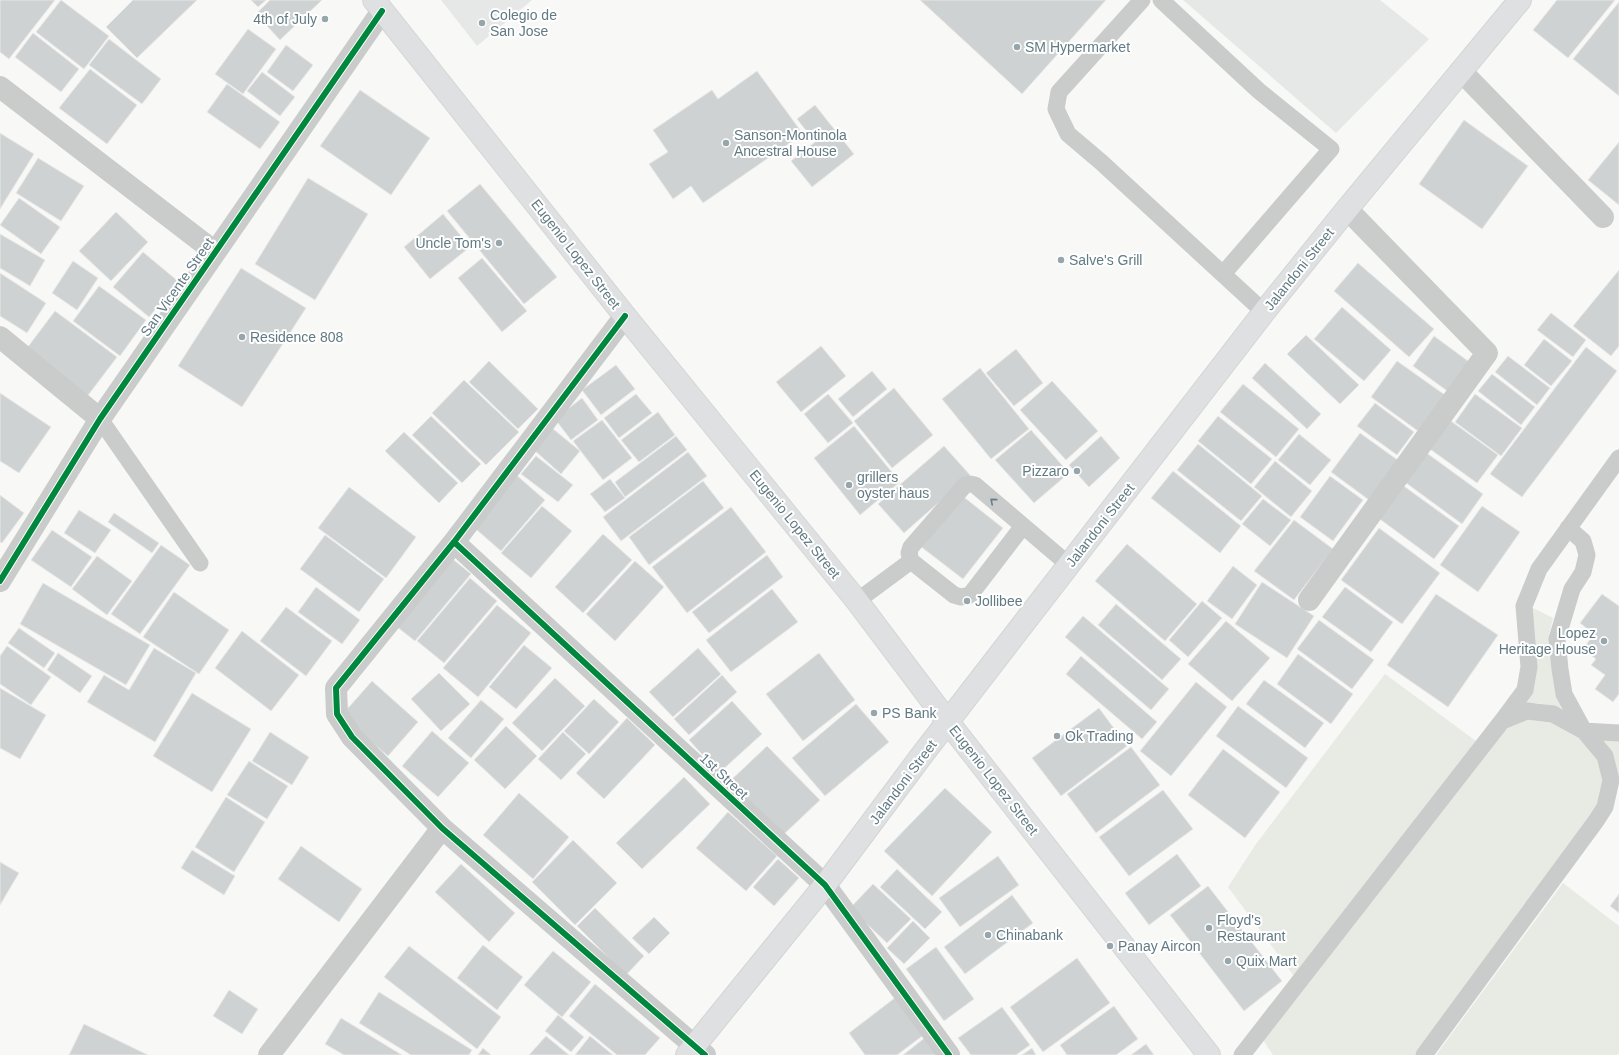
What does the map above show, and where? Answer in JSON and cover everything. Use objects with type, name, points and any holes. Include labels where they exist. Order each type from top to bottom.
[{"type":"main road","name":"Jalandoni Street","points":[[696,1052],[825,885],[922,755],[1264,312],[1520,0]]},
{"type":"main road","name":"Eugenio Lopez Street","points":[[378,6],[624,316],[857,601],[948,722],[1209,1055]]},
{"type":"street","name":"San Vicente Street","points":[[0,581],[100,418],[215,252],[378,6]]},
{"type":"street","points":[[1461,71],[1602,217]]},
{"type":"street","points":[[0,87],[215,252]]},
{"type":"street","points":[[1309,600],[1487,353],[1347,209]]},
{"type":"street","points":[[624,316],[454,542],[336,688],[337,714],[352,737],[442,828],[696,1052]]},
{"type":"street","points":[[0,337],[100,418]]},
{"type":"street","name":"1st Street","points":[[454,542],[825,885],[949,1055]]},
{"type":"street","points":[[268,1055],[442,828]]},
{"type":"lane","points":[[1142,0],[1059,92],[1056,109],[1068,134],[1101,162],[1264,312]]},
{"type":"lane","points":[[1161,0],[1259,91],[1330,149],[1223,274]]},
{"type":"lane","points":[[100,418],[200,563]]},
{"type":"lane","points":[[1242,1055],[1525,690],[1529,667],[1524,606],[1539,569],[1619,458]]},
{"type":"lane","points":[[1023,526],[970,595],[961,597],[954,595],[912,561],[909,553],[911,547],[965,485],[970,484],[975,485],[1069,565]]},
{"type":"lane","points":[[1568,528],[1583,541],[1587,555],[1584,572],[1572,589],[1557,639],[1560,669],[1564,694],[1584,731],[1605,756],[1611,780],[1604,807]]},
{"type":"lane","points":[[857,601],[912,561]]},
{"type":"lane","points":[[1502,721],[1527,711],[1553,714],[1584,731],[1619,733]]},
{"type":"lane","points":[[1424,1055],[1596,821],[1604,807],[1619,790]]},
{"type":"shaded area","name":"Colegio de San Jose","points":[[441,0],[532,0],[477,46]]},
{"type":"shaded area","points":[[1183,0],[1380,0],[1429,39],[1336,133]]},
{"type":"shaded area","points":[[1531,607],[1553,618],[1549,635],[1555,687],[1562,709],[1538,703],[1524,704]]},
{"type":"shaded area","points":[[1385,674],[1476,741],[1294,976],[1228,887],[1256,844]]},
{"type":"shaded area","points":[[1553,714],[1605,756],[1605,807],[1424,1055],[1273,1055],[1258,1032],[1502,721]]},
{"type":"shaded area","points":[[1594,735],[1619,738],[1619,783]]},
{"type":"shaded area","points":[[1563,883],[1619,926],[1619,1053],[1617,1055],[1436,1055]]},
{"type":"building","points":[[0,0],[55,0],[9,59],[0,52]]},
{"type":"building","points":[[61,0],[109,36],[84,69],[36,32]]},
{"type":"building","points":[[133,0],[197,0],[137,58],[106,27]]},
{"type":"building","points":[[251,0],[266,0],[258,7]]},
{"type":"building","points":[[270,0],[322,0],[280,40],[256,14]]},
{"type":"building","name":"SM Hypermarket","points":[[920,0],[1106,0],[1022,94]]},
{"type":"building","points":[[1557,0],[1615,0],[1568,58],[1533,30]]},
{"type":"building","points":[[1619,2],[1619,96],[1573,59]]},
{"type":"building","points":[[248,29],[276,49],[243,94],[215,74]]},
{"type":"building","points":[[33,33],[79,69],[61,92],[15,57]]},
{"type":"building","points":[[109,39],[161,79],[142,104],[89,65]]},
{"type":"building","points":[[286,45],[313,65],[293,91],[267,72]]},
{"type":"building","points":[[90,69],[137,105],[107,144],[59,108]]},
{"type":"building","name":"Sanson-Montinola Ancestral House","points":[[757,71],[803,134],[703,203],[691,186],[673,199],[649,164],[668,152],[653,130],[712,90],[718,99]]},
{"type":"building","points":[[262,72],[295,97],[280,116],[247,91]]},
{"type":"building","points":[[227,84],[280,122],[260,149],[207,112]]},
{"type":"building","points":[[360,90],[430,138],[391,195],[320,146]]},
{"type":"building","points":[[815,105],[854,154],[812,187],[791,161],[815,142],[797,119]]},
{"type":"building","points":[[1464,120],[1528,166],[1482,229],[1419,184]]},
{"type":"building","points":[[0,133],[34,154],[0,209]]},
{"type":"building","points":[[1619,142],[1619,205],[1588,180]]},
{"type":"building","points":[[38,158],[84,186],[61,221],[16,193]]},
{"type":"building","points":[[308,178],[368,214],[315,300],[255,264]]},
{"type":"building","points":[[480,184],[557,277],[524,304],[447,211]]},
{"type":"building","points":[[19,198],[60,227],[41,254],[0,225]]},
{"type":"building","points":[[116,212],[148,242],[111,281],[79,251]]},
{"type":"building","points":[[443,214],[470,247],[430,279],[404,247]]},
{"type":"building","points":[[0,234],[45,260],[30,286],[0,268]]},
{"type":"building","points":[[143,252],[179,282],[149,317],[113,287]]},
{"type":"building","points":[[482,258],[527,311],[502,332],[458,278]]},
{"type":"building","points":[[73,261],[98,278],[77,310],[52,293]]},
{"type":"building","points":[[1358,263],[1434,329],[1409,357],[1334,291]]},
{"type":"building","name":"Residence 808","points":[[241,268],[306,308],[242,407],[178,366]]},
{"type":"building","points":[[1619,270],[1619,346],[1611,356],[1573,326]]},
{"type":"building","points":[[0,273],[46,303],[27,333],[0,316]]},
{"type":"building","points":[[99,286],[146,320],[120,356],[73,321]]},
{"type":"building","points":[[1342,307],[1391,350],[1364,381],[1314,339]]},
{"type":"building","points":[[55,311],[117,357],[86,398],[24,352]]},
{"type":"building","points":[[1551,313],[1586,340],[1573,357],[1537,330]]},
{"type":"building","points":[[1306,335],[1359,385],[1340,404],[1287,354]]},
{"type":"building","points":[[1434,336],[1472,364],[1450,393],[1413,366]]},
{"type":"building","points":[[1544,339],[1572,361],[1551,386],[1524,365]]},
{"type":"building","points":[[821,346],[846,376],[801,412],[776,382]]},
{"type":"building","points":[[1586,347],[1617,371],[1522,497],[1490,474]]},
{"type":"building","points":[[1016,349],[1043,383],[1014,406],[986,373]]},
{"type":"building","points":[[1508,356],[1550,388],[1537,405],[1495,372]]},
{"type":"building","points":[[489,361],[538,409],[518,429],[469,382]]},
{"type":"building","points":[[1397,361],[1445,395],[1418,431],[1371,397]]},
{"type":"building","points":[[1265,363],[1321,414],[1307,429],[1252,378]]},
{"type":"building","points":[[616,365],[635,389],[601,415],[582,390]]},
{"type":"building","points":[[980,368],[1029,429],[991,459],[942,399]]},
{"type":"building","points":[[872,371],[887,389],[853,417],[838,399]]},
{"type":"building","points":[[1492,374],[1535,407],[1521,425],[1478,391]]},
{"type":"building","points":[[464,380],[519,432],[486,465],[432,413]]},
{"type":"building","points":[[1052,381],[1098,431],[1066,460],[1020,410]]},
{"type":"building","points":[[1243,384],[1299,429],[1276,457],[1220,412]]},
{"type":"building","points":[[894,388],[933,435],[892,468],[854,421]]},
{"type":"building","points":[[0,393],[51,427],[19,473],[0,461]]},
{"type":"building","points":[[636,394],[652,413],[619,438],[604,418]]},
{"type":"building","points":[[828,394],[853,423],[828,443],[804,414]]},
{"type":"building","points":[[1475,394],[1522,428],[1501,456],[1455,422]]},
{"type":"building","points":[[582,398],[598,420],[571,440],[555,419]]},
{"type":"building","points":[[1375,403],[1414,432],[1397,455],[1357,426]]},
{"type":"building","points":[[658,412],[675,435],[639,462],[621,440]]},
{"type":"building","points":[[431,416],[481,464],[462,483],[412,435]]},
{"type":"building","points":[[1218,416],[1272,459],[1251,484],[1198,441]]},
{"type":"building","points":[[1444,416],[1498,455],[1477,483],[1423,444]]},
{"type":"building","points":[[602,420],[632,458],[603,480],[573,441]]},
{"type":"building","points":[[854,426],[900,482],[860,515],[814,458]]},
{"type":"building","points":[[552,428],[580,451],[561,474],[534,450]]},
{"type":"building","points":[[1031,430],[1069,473],[1034,503],[995,460]]},
{"type":"building","points":[[404,432],[458,483],[439,503],[385,451]]},
{"type":"building","points":[[1360,433],[1399,461],[1369,500],[1331,472]]},
{"type":"building","points":[[1299,434],[1331,460],[1310,485],[1278,460]]},
{"type":"building","points":[[676,436],[687,450],[625,497],[615,482]]},
{"type":"building","points":[[1101,436],[1120,458],[1089,487],[1069,465]]},
{"type":"building","points":[[1198,444],[1262,496],[1241,521],[1177,470]]},
{"type":"building","points":[[944,446],[970,475],[904,533],[878,504]]},
{"type":"building","points":[[1424,451],[1483,494],[1462,524],[1402,480]]},
{"type":"building","points":[[688,452],[707,476],[621,541],[603,517]]},
{"type":"building","points":[[536,456],[573,485],[558,502],[521,474]]},
{"type":"building","points":[[1275,461],[1312,491],[1291,517],[1254,487]]},
{"type":"building","points":[[1173,471],[1241,526],[1220,553],[1151,498]]},
{"type":"building","points":[[514,473],[545,500],[501,551],[470,524]]},
{"type":"building","points":[[1330,476],[1363,500],[1333,541],[1300,517]]},
{"type":"building","points":[[610,479],[625,498],[605,512],[590,494]]},
{"type":"building","points":[[703,481],[724,508],[649,565],[629,537]]},
{"type":"building","points":[[1401,484],[1459,526],[1434,559],[1377,517]]},
{"type":"building","points":[[349,487],[416,537],[386,578],[318,528]]},
{"type":"building","points":[[960,494],[1003,528],[963,579],[920,546]]},
{"type":"building","points":[[0,495],[24,513],[2,543],[0,542]]},
{"type":"building","points":[[1263,499],[1291,520],[1270,546],[1242,524]]},
{"type":"building","points":[[542,506],[572,531],[531,578],[501,553]]},
{"type":"building","points":[[1482,506],[1520,532],[1478,592],[1440,565]]},
{"type":"building","points":[[731,507],[766,552],[687,613],[652,567]]},
{"type":"building","points":[[79,510],[111,530],[95,553],[64,533]]},
{"type":"building","points":[[114,513],[159,543],[152,553],[108,522]]},
{"type":"building","points":[[1294,520],[1333,549],[1294,600],[1254,571]]},
{"type":"building","points":[[1379,528],[1440,573],[1402,624],[1341,580]]},
{"type":"building","points":[[52,530],[92,557],[71,587],[31,560]]},
{"type":"building","points":[[603,534],[632,560],[583,613],[555,587]]},
{"type":"building","points":[[325,535],[384,579],[359,612],[300,569]]},
{"type":"building","points":[[1127,544],[1197,604],[1165,641],[1095,581]]},
{"type":"building","points":[[161,545],[190,565],[140,634],[111,614]]},
{"type":"building","points":[[767,555],[783,577],[709,633],[692,612]]},
{"type":"building","points":[[97,556],[132,581],[107,615],[72,589]]},
{"type":"building","points":[[449,556],[471,574],[415,641],[392,623]]},
{"type":"building","points":[[635,561],[664,587],[615,641],[586,614]]},
{"type":"building","points":[[1233,566],[1257,585],[1232,619],[1207,601]]},
{"type":"building","points":[[470,578],[497,601],[444,663],[417,641]]},
{"type":"building","points":[[1262,582],[1314,616],[1287,658],[1235,624]]},
{"type":"building","points":[[43,583],[150,645],[126,685],[20,624]]},
{"type":"building","points":[[316,587],[360,620],[342,644],[298,612]]},
{"type":"building","points":[[1345,587],[1393,622],[1371,652],[1322,617]]},
{"type":"building","points":[[772,589],[798,622],[731,672],[706,640]]},
{"type":"building","points":[[174,592],[229,630],[199,674],[143,637]]},
{"type":"building","points":[[1436,594],[1498,635],[1448,707],[1387,665]]},
{"type":"building","name":"Lopez Heritage House","points":[[1602,594],[1619,606],[1619,694],[1613,702],[1595,689],[1605,675],[1591,665],[1596,659],[1583,649],[1594,634],[1580,623]]},
{"type":"building","points":[[1202,601],[1222,618],[1188,657],[1169,640]]},
{"type":"building","points":[[1116,604],[1181,659],[1162,680],[1098,625]]},
{"type":"building","points":[[497,605],[531,633],[478,697],[443,668]]},
{"type":"building","points":[[286,607],[332,641],[306,676],[260,641]]},
{"type":"building","points":[[1083,616],[1169,689],[1151,710],[1065,637]]},
{"type":"building","points":[[1319,620],[1374,660],[1352,689],[1297,649]]},
{"type":"building","points":[[1226,621],[1270,658],[1232,701],[1188,664]]},
{"type":"building","points":[[19,628],[55,653],[44,668],[8,643]]},
{"type":"building","points":[[242,631],[299,675],[271,711],[215,668]]},
{"type":"building","points":[[524,645],[552,668],[516,709],[489,687]]},
{"type":"building","points":[[7,646],[51,677],[31,705],[0,684],[0,656]]},
{"type":"building","points":[[154,648],[196,673],[155,742],[87,702],[104,675],[129,690]]},
{"type":"building","points":[[698,648],[721,674],[673,717],[649,692]]},
{"type":"building","points":[[58,653],[92,676],[80,693],[47,670]]},
{"type":"building","points":[[819,653],[855,700],[803,741],[766,694]]},
{"type":"building","points":[[1298,654],[1353,694],[1331,724],[1277,684]]},
{"type":"building","points":[[1081,656],[1157,722],[1142,739],[1066,674]]},
{"type":"building","points":[[439,673],[470,704],[441,731],[411,699]]},
{"type":"building","points":[[722,675],[737,692],[689,735],[674,719]]},
{"type":"building","points":[[555,678],[585,706],[542,751],[512,723]]},
{"type":"building","points":[[1264,680],[1324,723],[1305,748],[1246,704]]},
{"type":"building","points":[[372,681],[418,722],[388,756],[341,716]]},
{"type":"building","points":[[1196,682],[1227,707],[1171,776],[1140,751]]},
{"type":"building","points":[[0,688],[46,715],[20,759],[0,748]]},
{"type":"building","points":[[192,693],[251,729],[212,792],[153,756]]},
{"type":"building","points":[[594,699],[619,722],[589,754],[564,731]]},
{"type":"building","points":[[481,700],[504,719],[471,758],[448,738]]},
{"type":"building","points":[[732,701],[762,734],[719,773],[689,740]]},
{"type":"building","points":[[856,704],[889,742],[825,796],[792,758]]},
{"type":"building","points":[[1238,706],[1308,758],[1286,788],[1216,736]]},
{"type":"building","points":[[1099,708],[1127,746],[1061,796],[1032,758]]},
{"type":"building","points":[[627,718],[655,745],[604,799],[576,773]]},
{"type":"building","points":[[506,726],[537,756],[505,789],[474,760]]},
{"type":"building","points":[[432,731],[469,763],[438,797],[402,766]]},
{"type":"building","points":[[270,732],[309,757],[292,785],[252,761]]},
{"type":"building","points":[[563,732],[586,754],[561,780],[538,759]]},
{"type":"building","points":[[767,746],[820,800],[782,836],[729,782]]},
{"type":"building","points":[[1131,747],[1160,785],[1096,833],[1067,794]]},
{"type":"building","points":[[1223,749],[1280,792],[1245,838],[1188,795]]},
{"type":"building","points":[[249,761],[288,786],[267,819],[227,795]]},
{"type":"building","points":[[684,777],[710,804],[642,869],[616,843]]},
{"type":"building","points":[[945,788],[992,832],[932,896],[884,851]]},
{"type":"building","points":[[1163,790],[1193,829],[1129,876],[1099,837]]},
{"type":"building","points":[[519,793],[569,837],[533,879],[483,835]]},
{"type":"building","points":[[226,797],[265,822],[234,872],[195,847]]},
{"type":"building","points":[[728,812],[777,856],[746,891],[696,848]]},
{"type":"building","points":[[573,840],[617,883],[575,925],[532,882]]},
{"type":"building","points":[[301,846],[362,889],[339,922],[278,879]]},
{"type":"building","points":[[192,850],[235,876],[224,895],[181,868]]},
{"type":"building","points":[[1177,854],[1201,886],[1149,925],[1125,893]]},
{"type":"building","points":[[998,856],[1019,885],[960,927],[939,898]]},
{"type":"building","points":[[778,859],[799,878],[774,906],[753,887]]},
{"type":"building","points":[[0,862],[19,873],[0,905]]},
{"type":"building","points":[[461,864],[515,913],[489,942],[435,892]]},
{"type":"building","points":[[897,869],[942,912],[925,929],[880,887]]},
{"type":"building","points":[[873,884],[911,919],[887,943],[850,908]]},
{"type":"building","points":[[1208,886],[1282,981],[1244,1011],[1170,915]]},
{"type":"building","points":[[1619,894],[1619,913],[1610,906]]},
{"type":"building","name":"Chinabank","points":[[1012,895],[1033,923],[965,974],[944,947]]},
{"type":"building","points":[[595,908],[644,956],[626,975],[577,926]]},
{"type":"building","points":[[654,917],[670,933],[649,954],[632,938]]},
{"type":"building","points":[[913,921],[930,938],[904,964],[887,948]]},
{"type":"building","points":[[483,945],[523,977],[497,1010],[457,978]]},
{"type":"building","points":[[409,946],[501,1017],[477,1049],[384,977]]},
{"type":"building","points":[[936,947],[974,999],[944,1021],[906,969]]},
{"type":"building","points":[[553,951],[591,982],[562,1017],[524,985]]},
{"type":"building","points":[[1077,958],[1110,1003],[1043,1052],[1010,1007]]},
{"type":"building","points":[[595,984],[660,1038],[645,1055],[617,1055],[569,1016]]},
{"type":"building","points":[[229,990],[258,1009],[242,1034],[213,1016]]},
{"type":"building","points":[[379,992],[472,1050],[469,1055],[411,1055],[359,1023]]},
{"type":"building","points":[[896,997],[925,1034],[897,1055],[865,1055],[849,1033]]},
{"type":"building","points":[[1114,1006],[1138,1039],[1116,1055],[1067,1055],[1060,1045]]},
{"type":"building","points":[[1002,1007],[1030,1045],[1016,1055],[971,1055],[958,1038]]},
{"type":"building","points":[[558,1015],[584,1037],[571,1052],[545,1031]]},
{"type":"building","points":[[341,1018],[402,1055],[344,1055],[325,1044]]},
{"type":"building","points":[[84,1024],[148,1055],[69,1055]]},
{"type":"building","points":[[546,1036],[569,1055],[529,1055]]},
{"type":"building","points":[[590,1036],[613,1055],[575,1055]]},
{"type":"building","points":[[927,1036],[942,1055],[903,1055]]},
{"type":"building","points":[[1146,1044],[1154,1055],[1131,1055]]},
{"type":"building","points":[[483,1048],[491,1055],[478,1055]]},
{"type":"building","points":[[1032,1048],[1036,1055],[1022,1055]]},
{"type":"cycle path","points":[[0,581],[100,419],[382,11]]},
{"type":"cycle path","points":[[625,316],[454,542],[336,688],[337,714],[352,737],[442,828],[705,1055]]},
{"type":"cycle path","points":[[454,542],[825,885],[949,1055]]},
{"type":"place","name":"4th of July","points":[[325,19]]},
{"type":"place","name":"Colegio de San Jose","points":[[482,23]]},
{"type":"place","name":"SM Hypermarket","points":[[1017,47]]},
{"type":"place","name":"Sanson-Montinola Ancestral House","points":[[726,143]]},
{"type":"place","name":"Uncle Tom's","points":[[499,243]]},
{"type":"place","name":"Salve's Grill","points":[[1061,260]]},
{"type":"place","name":"Residence 808","points":[[242,337]]},
{"type":"place","name":"Pizzaro","points":[[1077,471]]},
{"type":"place","name":"grillers oyster haus","points":[[849,485]]},
{"type":"place","name":"Jollibee","points":[[967,601]]},
{"type":"place","name":"Lopez Heritage House","points":[[1604,641]]},
{"type":"place","name":"PS Bank","points":[[874,713]]},
{"type":"place","name":"Ok Trading","points":[[1057,736]]},
{"type":"place","name":"Floyd's Restaurant","points":[[1209,928]]},
{"type":"place","name":"Chinabank","points":[[988,935]]},
{"type":"place","name":"Panay Aircon","points":[[1110,946]]},
{"type":"place","name":"Quix Mart","points":[[1228,961]]}]
